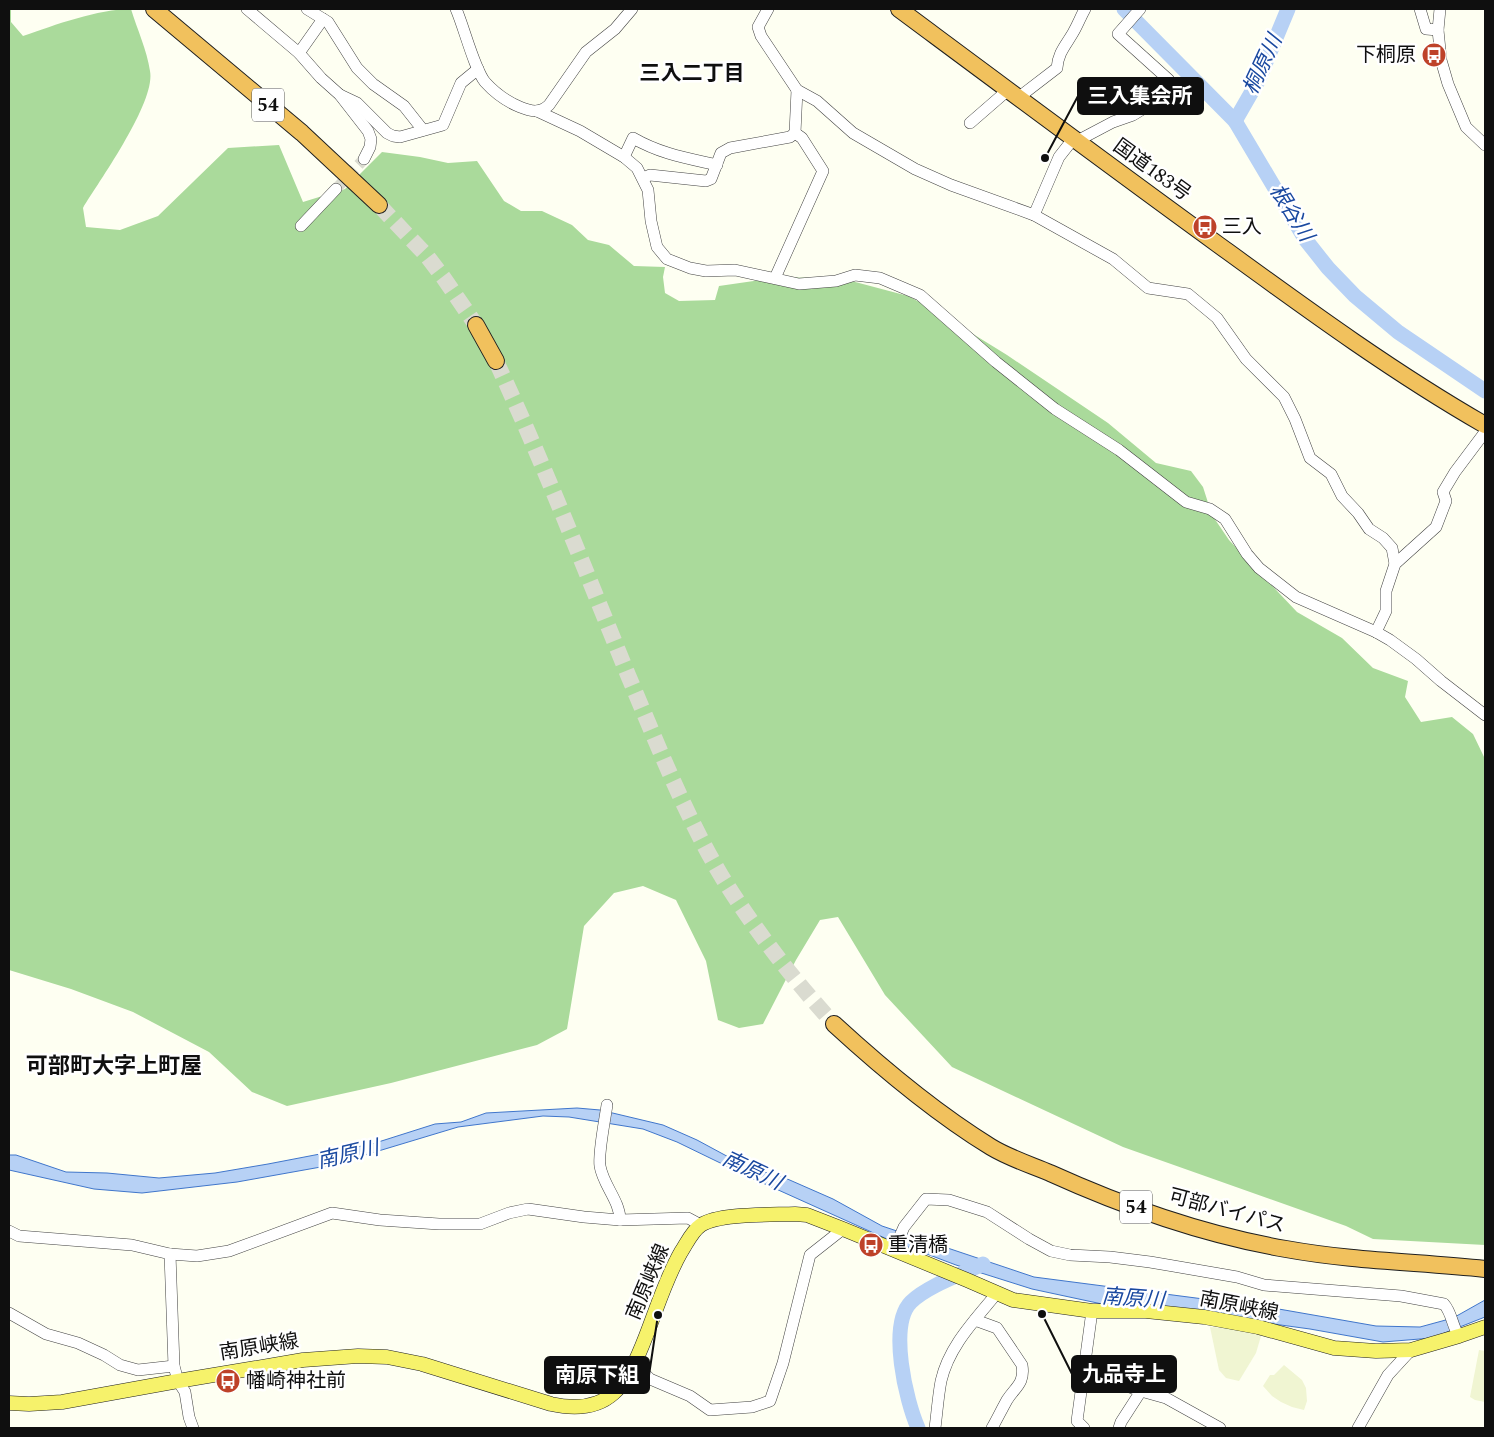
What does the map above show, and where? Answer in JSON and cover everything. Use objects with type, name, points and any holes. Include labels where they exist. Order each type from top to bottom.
[{"type":"highway","name":"54","points":[[154,9],[302,133],[379,205]]},
{"type":"highway","name":"国道183号","points":[[899,9],[1345,338],[1484,424]]},
{"type":"highway","points":[[476,325],[496,361]]},
{"type":"highway","name":"可部バイパス","points":[[834,1024],[880,1066],[927,1103],[993,1148],[1093,1192],[1202,1230],[1286,1249],[1341,1257],[1485,1269]]},
{"type":"main road","name":"南原峡線","points":[[9,1403],[62,1402],[178,1380],[303,1360],[358,1356],[387,1358],[422,1364],[551,1404],[583,1407],[598,1403],[613,1394],[625,1382],[636,1364],[673,1265],[691,1235],[701,1225],[716,1218],[807,1215],[895,1248],[1013,1300],[1092,1311],[1146,1311],[1204,1317],[1258,1327],[1334,1348],[1376,1351],[1411,1350],[1457,1334],[1485,1327]]},
{"type":"street","points":[[247,9],[300,52],[321,78],[340,95],[368,130],[371,139],[370,147],[364,159]]},
{"type":"street","points":[[307,9],[328,22],[357,68],[373,84],[404,106],[423,130]]},
{"type":"street","points":[[456,9],[478,69],[485,81],[512,103],[532,112],[549,106],[586,52],[615,30],[632,9]]},
{"type":"street","points":[[768,9],[758,27],[761,36],[796,90],[817,101],[853,132],[915,169],[951,185],[1034,216],[1113,259],[1148,288],[1188,294],[1217,318],[1246,359],[1284,397],[1310,458],[1331,474],[1342,496],[1358,513],[1369,529],[1383,538],[1392,548],[1395,564],[1386,591],[1386,611],[1376,632]]},
{"type":"street","points":[[970,123],[1013,94],[1057,68],[1061,51],[1085,9]]},
{"type":"street","points":[[1034,216],[1060,157],[1070,143],[1113,122],[1133,115],[1151,104],[1169,80],[1118,34],[1140,9]]},
{"type":"street","points":[[1420,9],[1426,29],[1438,30]]},
{"type":"street","points":[[1440,9],[1438,30],[1441,60],[1448,84],[1466,127],[1485,145]]},
{"type":"street","points":[[300,52],[323,19]]},
{"type":"street","points":[[340,95],[358,103],[387,133],[400,137],[442,125],[461,83],[478,69]]},
{"type":"street","points":[[642,178],[650,175],[706,181],[711,179],[721,153],[730,148],[790,137],[795,132],[796,90]]},
{"type":"street","points":[[537,111],[580,131],[624,157],[637,168],[648,190],[657,247],[666,259],[690,268],[706,271],[735,270],[799,284],[836,282],[855,275],[880,278],[920,295],[996,362],[1055,409],[1119,450],[1186,502],[1210,509],[1225,519],[1247,554],[1259,568],[1296,597],[1376,632],[1416,659],[1485,715]]},
{"type":"street","points":[[775,278],[823,171],[802,138],[795,132]]},
{"type":"street","points":[[624,157],[633,138],[650,148],[664,153],[717,164]]},
{"type":"street","points":[[301,226],[336,189]]},
{"type":"street","points":[[1395,564],[1436,527],[1446,501],[1443,492],[1484,424]]},
{"type":"street","points":[[607,1105],[600,1166],[607,1186],[615,1200],[620,1220]]},
{"type":"street","points":[[895,1248],[904,1227],[926,1199],[949,1200],[987,1212],[1051,1251],[1070,1255],[1150,1262],[1237,1277],[1264,1285],[1401,1296],[1444,1304],[1449,1310],[1457,1334]]},
{"type":"street","points":[[9,1232],[18,1236],[132,1245],[170,1254],[197,1256],[230,1251],[332,1213],[380,1220],[439,1224],[480,1224],[509,1213],[528,1209],[620,1220],[688,1218],[701,1225]]},
{"type":"street","points":[[636,1364],[650,1379],[690,1396],[710,1410],[752,1407],[770,1401],[786,1353],[810,1255],[843,1229]]},
{"type":"street","points":[[170,1254],[174,1366],[178,1380],[186,1392],[189,1417],[193,1428]]},
{"type":"street","points":[[935,1428],[941,1382],[949,1358],[960,1338],[997,1293]]},
{"type":"street","points":[[1084,1428],[1077,1421],[1092,1311]]},
{"type":"street","points":[[9,1312],[46,1334],[78,1343],[110,1358],[120,1365],[138,1370],[174,1366]]},
{"type":"street","points":[[975,1320],[997,1328],[1022,1365],[1017,1390],[1008,1398],[992,1428]]},
{"type":"street","points":[[1358,1428],[1388,1374],[1411,1350]]},
{"type":"street","points":[[1085,1370],[1141,1391],[1166,1398],[1220,1428]]},
{"type":"street","points":[[1119,1428],[1141,1391]]},
{"type":"green space","points":[[9,9],[11,9],[11,22],[23,36],[91,15],[131,9],[149,63],[150,85],[136,121],[83,208],[86,227],[120,230],[158,216],[228,148],[279,145],[303,202],[345,189],[382,152],[448,163],[477,161],[504,201],[521,211],[542,211],[572,225],[588,240],[609,245],[634,266],[665,267],[663,277],[665,293],[679,301],[715,300],[719,286],[782,277],[844,279],[908,296],[1007,355],[1108,423],[1156,463],[1191,471],[1203,487],[1212,515],[1229,540],[1297,612],[1342,638],[1373,668],[1408,681],[1405,697],[1421,722],[1452,717],[1473,734],[1485,759],[1485,1245],[1373,1239],[1346,1226],[1123,1147],[952,1067],[885,995],[838,917],[820,920],[796,960],[763,1024],[739,1028],[718,1020],[706,961],[676,900],[643,886],[614,893],[584,926],[567,1029],[537,1045],[391,1083],[287,1106],[252,1092],[209,1052],[133,1012],[71,989],[9,970]]},
{"type":"green space","points":[[1210,1327],[1241,1329],[1256,1332],[1261,1336],[1256,1353],[1239,1381],[1226,1378],[1219,1370]]},
{"type":"green space","points":[[1479,1350],[1485,1351],[1485,1402],[1470,1397]]},
{"type":"green space","points":[[1284,1365],[1302,1380],[1306,1388],[1307,1401],[1304,1410],[1281,1402],[1263,1386],[1270,1375],[1274,1375]]},
{"type":"water","name":"南原川","points":[[577,1108],[600,1110],[663,1125],[697,1140],[747,1167],[776,1174],[833,1199],[882,1226],[1034,1277],[1273,1308],[1376,1326],[1420,1327],[1453,1318],[1485,1300],[1485,1317],[1432,1338],[1383,1342],[1310,1329],[1193,1313],[1102,1304],[1032,1289],[956,1265],[887,1239],[677,1142],[643,1129],[569,1117],[543,1116],[458,1127],[332,1165],[237,1182],[142,1193],[94,1189],[9,1170],[9,1155],[16,1155],[66,1172],[107,1173],[159,1178],[215,1173],[372,1144],[435,1124],[461,1122],[486,1113]]},
{"type":"waterway","name":"根谷川","points":[[1124,9],[1235,121],[1305,239],[1328,268],[1355,296],[1398,332],[1485,391]]},
{"type":"waterway","name":"桐原川","points":[[1235,121],[1258,81],[1288,9]]},
{"type":"waterway","points":[[918,1428],[913,1416],[901,1364],[900,1345],[904,1313],[911,1302],[926,1291],[983,1264]]},
{"type":"tunnel","points":[[336,189],[364,159]]},
{"type":"tunnel","points":[[379,205],[427,256],[476,325]]},
{"type":"tunnel","points":[[496,361],[548,478],[660,752],[695,828],[722,877],[761,935],[803,989],[834,1024]]},
{"type":"place","name":"下桐原","points":[[1434,55]]},
{"type":"place","name":"三入集会所","points":[[1045,158]]},
{"type":"place","name":"三入","points":[[1205,227]]},
{"type":"place","name":"重清橋","points":[[871,1245]]},
{"type":"place","name":"九品寺上","points":[[1042,1314]]},
{"type":"place","name":"南原下組","points":[[658,1315]]},
{"type":"place","name":"幡崎神社前","points":[[228,1381]]},
{"type":"district","name":"三入二丁目","points":[[692,74]]},
{"type":"district","name":"可部町大字上町屋","points":[[114,1066]]}]
